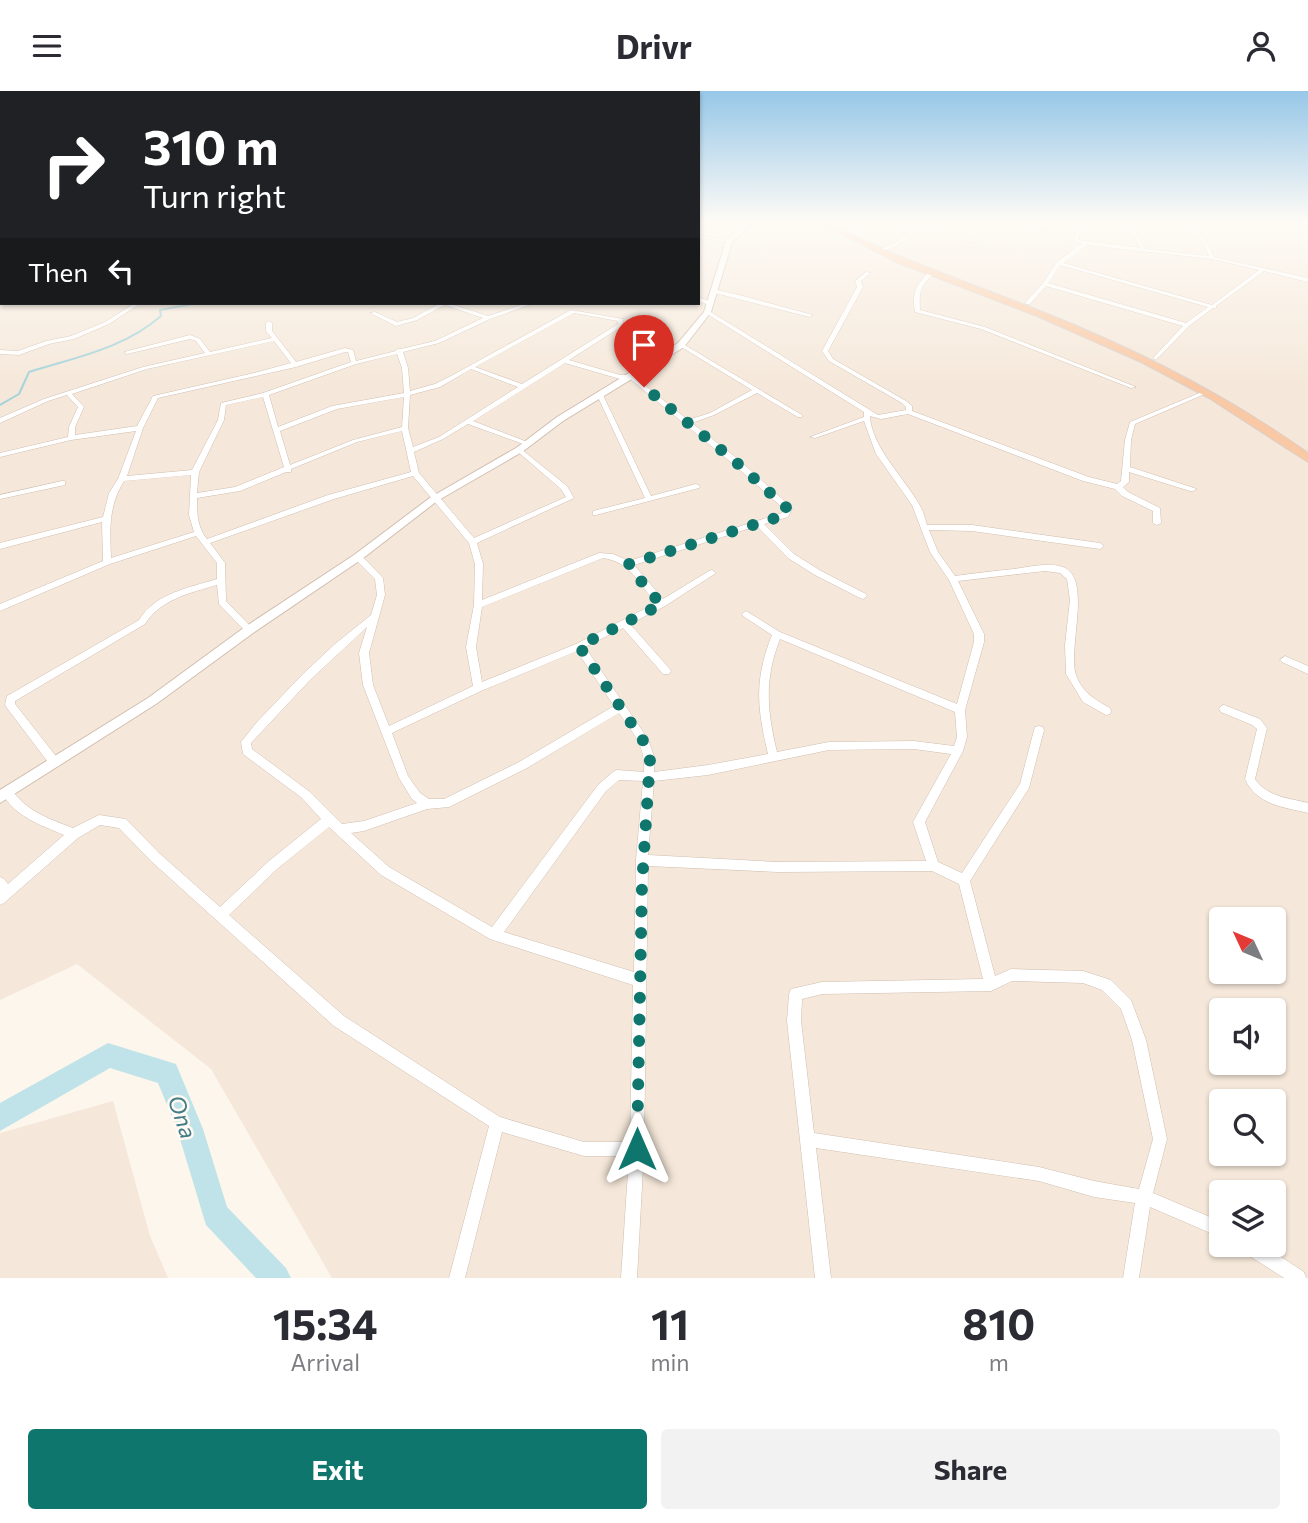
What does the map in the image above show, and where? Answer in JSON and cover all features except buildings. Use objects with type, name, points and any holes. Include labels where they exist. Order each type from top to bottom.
[{"type":"highway","points":[[939,275],[1109,344],[1204,393],[1308,458]]},
{"type":"highway","points":[[953,275],[1028,303],[1156,358],[1252,410],[1308,448]]},
{"type":"street","points":[[74,834],[24,812],[4,795],[152,701],[248,630],[358,557],[434,499],[524,447],[560,419],[681,345],[713,291],[718,275]]},
{"type":"street","points":[[865,275],[858,281],[860,287],[825,351],[831,360],[904,402],[909,406],[909,412]]},
{"type":"street","points":[[928,275],[917,288],[917,311],[983,328],[1133,387]]},
{"type":"street","points":[[1028,303],[1051,275]]},
{"type":"street","points":[[1103,275],[1214,307]]},
{"type":"street","points":[[1156,358],[1187,325],[1255,275]]},
{"type":"street","points":[[1290,275],[1308,280]]},
{"type":"street","points":[[1045,284],[1187,325]]},
{"type":"street","points":[[713,291],[743,296],[781,310],[810,315]]},
{"type":"street","points":[[0,352],[19,353],[48,342],[72,338],[107,323],[135,305]]},
{"type":"street","points":[[373,313],[396,324],[415,319],[440,305]]},
{"type":"street","points":[[450,305],[488,318]]},
{"type":"street","points":[[248,630],[222,603],[221,563],[198,533],[193,515],[195,472],[221,420],[223,404],[265,394],[354,363],[437,342],[488,318],[526,305]]},
{"type":"street","points":[[704,305],[867,415],[885,418],[900,412],[909,412],[1094,481],[1118,487],[1125,494],[1157,509],[1157,523]]},
{"type":"street","points":[[277,430],[342,405],[433,389],[573,311],[595,313],[623,322],[467,422],[432,443],[412,450]]},
{"type":"street","points":[[269,323],[269,331],[296,365]]},
{"type":"street","points":[[127,352],[190,337],[198,340],[209,354]]},
{"type":"street","points":[[0,421],[68,393],[145,368],[276,339]]},
{"type":"street","points":[[681,345],[800,416]]},
{"type":"street","points":[[107,562],[106,519],[113,493],[122,479],[151,402],[164,393],[255,376],[345,350],[351,351],[354,363]]},
{"type":"street","points":[[399,350],[405,368],[405,428],[415,473],[434,499],[473,542],[479,564],[478,605],[471,646],[478,688]]},
{"type":"street","points":[[564,360],[620,377],[629,376],[688,422],[788,509],[785,515],[759,524],[715,535],[629,564]]},
{"type":"street","points":[[470,367],[521,386]]},
{"type":"street","points":[[688,422],[712,414],[756,391]]},
{"type":"street","points":[[68,393],[81,407],[72,427],[71,438]]},
{"type":"street","points":[[1118,487],[1125,482],[1132,422],[1204,393]]},
{"type":"street","points":[[265,394],[288,470]]},
{"type":"street","points":[[600,395],[648,497]]},
{"type":"street","points":[[814,437],[867,415]]},
{"type":"street","points":[[867,415],[880,453],[916,505],[934,552],[953,579],[979,634],[960,710],[962,737],[958,751],[919,823],[933,866]]},
{"type":"street","points":[[467,422],[524,447],[564,488],[570,498],[473,542]]},
{"type":"street","points":[[0,455],[71,438],[140,428]]},
{"type":"street","points":[[193,496],[237,489],[355,441],[405,428]]},
{"type":"street","points":[[1127,468],[1193,489]]},
{"type":"street","points":[[122,479],[195,472]]},
{"type":"street","points":[[206,542],[331,497],[415,473]]},
{"type":"street","points":[[0,497],[62,483]]},
{"type":"street","points":[[596,513],[696,486]]},
{"type":"street","points":[[0,546],[106,519]]},
{"type":"street","points":[[759,524],[791,556],[863,596]]},
{"type":"street","points":[[925,527],[972,528],[1100,545]]},
{"type":"street","points":[[0,608],[107,562],[198,533]]},
{"type":"street","points":[[478,605],[602,555],[618,556],[629,564],[649,592],[662,604]]},
{"type":"street","points":[[358,557],[379,578],[381,595],[372,618],[364,653],[368,685],[404,778],[416,796],[427,804]]},
{"type":"street","points":[[953,579],[1045,568],[1062,570],[1071,578],[1074,600],[1070,645],[1071,674],[1086,699],[1106,711]]},
{"type":"street","points":[[385,732],[478,688],[579,646],[662,604],[712,573]]},
{"type":"street","points":[[55,762],[10,705],[10,699],[142,622],[147,612],[157,604],[222,581]]},
{"type":"street","points":[[746,614],[777,634],[960,710]]},
{"type":"street","points":[[372,618],[328,654],[246,742],[247,751],[306,795],[339,830],[385,871],[494,935],[639,980]]},
{"type":"street","points":[[624,623],[666,671]]},
{"type":"street","points":[[773,755],[763,715],[765,661],[777,634]]},
{"type":"street","points":[[579,646],[621,707],[650,759],[642,860],[637,1149],[629,1278]]},
{"type":"street","points":[[1285,660],[1308,670]]},
{"type":"street","points":[[339,830],[364,826],[427,804],[445,804],[523,765],[621,707]]},
{"type":"street","points":[[1224,709],[1255,722],[1262,728],[1250,779],[1253,787],[1272,798],[1308,808]]},
{"type":"street","points":[[991,985],[964,880],[1025,785],[1039,730]]},
{"type":"street","points":[[494,935],[602,788],[617,775],[649,776],[743,765],[773,755],[829,746],[914,745],[958,751]]},
{"type":"street","points":[[2,892],[74,834],[99,820],[122,823],[155,857],[339,1021],[497,1123],[584,1149],[637,1149]]},
{"type":"street","points":[[220,915],[273,865],[329,820]]},
{"type":"street","points":[[642,860],[778,866],[933,866],[964,880]]},
{"type":"street","points":[[823,1278],[794,1021],[796,995],[822,988],[991,985],[1011,975],[1083,977],[1106,985],[1126,1005],[1139,1040],[1160,1139],[1144,1198],[1131,1278]]},
{"type":"street","points":[[457,1278],[497,1123]]},
{"type":"street","points":[[809,1140],[1039,1174],[1094,1189],[1144,1198],[1209,1225]]},
{"type":"street","points":[[1266,1257],[1297,1278]]},
{"type":"shaded area","points":[[700,275],[1308,275],[1308,1278],[332,1278],[211,1069],[77,964],[0,1000],[0,305],[700,305]]},
{"type":"shaded area","points":[[113,1101],[150,1236],[168,1278],[0,1278],[0,1133]]},
{"type":"waterway","points":[[0,405],[19,394],[29,372],[115,344],[131,337],[161,316],[160,310],[187,305]]},
{"type":"waterway","name":"Ona","points":[[0,1118],[108,1055],[167,1073],[190,1129],[216,1215],[276,1278]]},
{"type":"route","points":[[637,1149],[642,860],[650,759],[644,742],[579,646],[662,604],[649,592],[629,564],[715,535],[759,524],[785,515],[788,509],[736,462],[644,387]]}]
